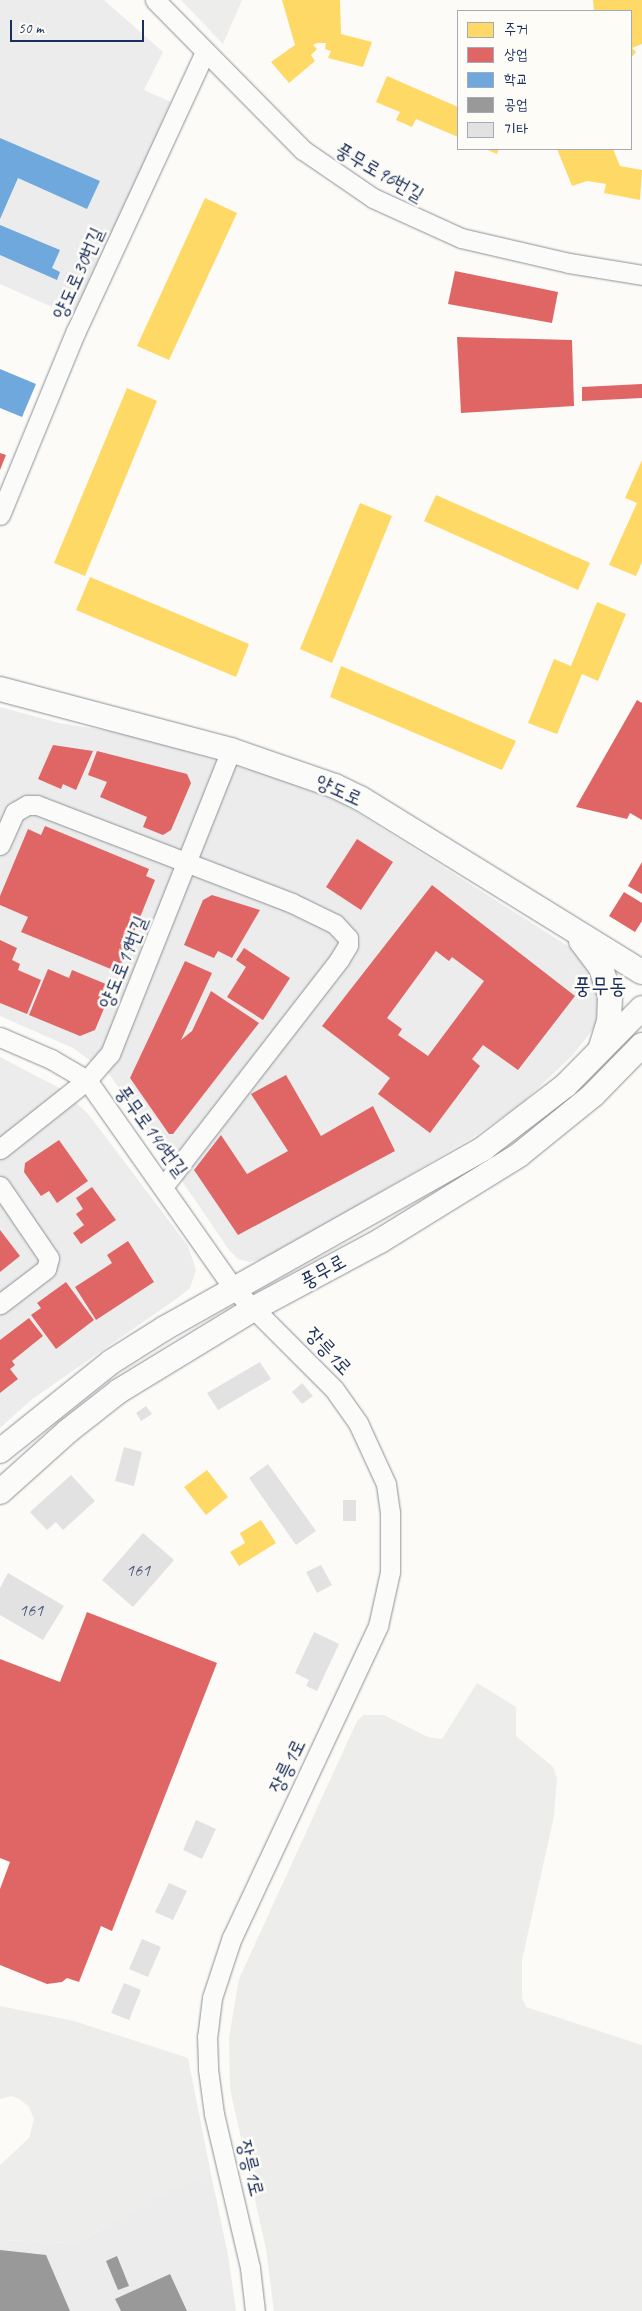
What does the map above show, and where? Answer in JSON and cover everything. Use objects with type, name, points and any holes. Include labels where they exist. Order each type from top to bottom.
[{"type":"street","name":"풍무로96번길","points":[[155,0],[303,150],[373,198],[461,238],[569,263],[642,275]]},
{"type":"street","name":"양도로30번길","points":[[0,515],[76,331],[205,52]]},
{"type":"street","name":"양도로","points":[[0,678],[234,741],[338,777],[367,790],[594,933],[642,959]]},
{"type":"street","name":"양도로","points":[[0,689],[231,750],[360,798],[574,932],[642,972]]},
{"type":"street","name":"양도로19번길","points":[[0,1149],[87,1080],[115,1044],[231,750]]},
{"type":"street","points":[[0,845],[15,812],[27,804],[36,805],[319,915],[345,932],[348,945],[339,960],[164,1186]]},
{"type":"street","points":[[574,932],[601,968],[608,989],[609,1021],[600,1053]]},
{"type":"street","name":"풍무로","points":[[0,1451],[111,1362],[234,1289],[484,1148],[529,1116],[600,1053],[642,1008]]},
{"type":"street","name":"풍무로146번길","points":[[0,1037],[51,1059],[87,1080],[164,1186],[234,1289]]},
{"type":"street","name":"풍무로","points":[[0,1492],[68,1430],[119,1391],[255,1308],[380,1240],[519,1155],[593,1095],[642,1045]]},
{"type":"street","points":[[0,1186],[49,1258],[46,1269],[0,1304]]},
{"type":"street","name":"장릉1로","points":[[234,1289],[334,1389],[358,1423],[386,1484],[391,1546],[385,1601],[367,1654],[232,1937],[212,1998],[207,2036],[208,2069],[214,2114],[250,2268],[255,2311]]},
{"type":"shaded area","points":[[0,0],[104,0],[163,52],[144,90],[171,102],[75,317],[0,284]]},
{"type":"shaded area","points":[[181,0],[242,0],[223,44]]},
{"type":"shaded area","points":[[0,707],[59,723],[128,734],[281,779],[342,803],[579,953],[601,980],[597,1024],[572,1056],[522,1103],[478,1134],[297,1242],[260,1260],[249,1262],[238,1259],[229,1250],[110,1075],[73,1048],[0,1016]]},
{"type":"shaded area","points":[[0,1057],[63,1090],[89,1115],[188,1246],[196,1270],[190,1288],[179,1297],[31,1400],[0,1428]]},
{"type":"shaded area","points":[[477,1683],[516,1707],[516,1736],[553,1767],[557,1778],[554,1816],[522,1960],[522,1998],[526,2007],[642,2045],[642,2311],[274,2311],[266,2249],[230,2089],[229,2037],[239,1979],[357,1721],[363,1715],[384,1715],[428,1737],[442,1739]]},
{"type":"shaded area","points":[[0,2006],[74,2021],[188,2058],[211,2174],[190,2180],[148,2200],[84,2239],[72,2243],[0,2240],[0,2165],[29,2138],[34,2119],[29,2107],[21,2100],[12,2096],[0,2099]]},
{"type":"shaded area","points":[[211,2174],[228,2255],[236,2311],[0,2311],[0,2240],[72,2243],[84,2239],[148,2200],[190,2180]]},
{"type":"building: 주거","points":[[282,0],[340,0],[341,34],[372,42],[363,67],[328,58],[331,51],[325,49],[326,43],[317,43],[313,45],[317,49],[311,55],[315,61],[289,83],[271,62],[295,45]]},
{"type":"building: 주거","points":[[593,0],[642,0],[642,44],[632,48],[632,10],[594,10]]},
{"type":"building: 주거","points":[[632,48],[636,52],[632,57]]},
{"type":"building: 주거","points":[[387,76],[457,107],[457,137],[416,119],[412,127],[396,120],[400,112],[376,102]]},
{"type":"building: 주거","points":[[487,150],[499,150],[497,154]]},
{"type":"building: 주거","points":[[557,150],[613,150],[620,166],[642,170],[640,200],[604,193],[606,184],[587,181],[572,186]]},
{"type":"building: 주거","points":[[205,198],[237,213],[169,360],[137,346]]},
{"type":"building: 주거","points":[[127,388],[157,401],[85,576],[54,563]]},
{"type":"building: 주거","points":[[642,460],[642,562],[636,576],[609,565],[637,503],[625,498]]},
{"type":"building: 주거","points":[[436,495],[590,563],[578,590],[424,521]]},
{"type":"building: 주거","points":[[360,503],[392,516],[332,663],[300,649]]},
{"type":"building: 주거","points":[[90,577],[249,644],[236,677],[76,610]]},
{"type":"building: 주거","points":[[597,602],[626,614],[598,681],[582,674],[557,734],[528,723],[554,659],[571,666]]},
{"type":"building: 주거","points":[[341,666],[516,741],[502,770],[330,697]]},
{"type":"building: 주거","points":[[207,1470],[228,1497],[206,1515],[184,1487]]},
{"type":"building: 주거","points":[[261,1520],[276,1543],[239,1566],[230,1552],[245,1543],[240,1533]]},
{"type":"building: 상업","points":[[455,271],[558,292],[552,323],[448,304]]},
{"type":"building: 상업","points":[[457,337],[572,340],[574,406],[461,413]]},
{"type":"building: 상업","points":[[642,384],[642,398],[582,401],[582,387]]},
{"type":"building: 상업","points":[[0,453],[6,455],[0,470]]},
{"type":"building: 상업","points":[[637,700],[642,703],[642,820],[630,813],[627,819],[576,807]]},
{"type":"building: 상업","points":[[53,745],[93,751],[76,790],[63,784],[61,789],[38,779]]},
{"type":"building: 상업","points":[[97,751],[187,774],[191,783],[171,830],[163,835],[143,827],[147,817],[100,797],[107,782],[88,775]]},
{"type":"building: 상업","points":[[45,826],[149,869],[146,876],[155,880],[118,972],[21,932],[28,917],[0,905],[0,896],[28,829],[41,835]]},
{"type":"building: 상업","points":[[357,839],[393,862],[361,910],[326,887]]},
{"type":"building: 상업","points":[[642,862],[642,894],[628,886]]},
{"type":"building: 상업","points":[[432,885],[575,996],[518,1070],[483,1045],[472,1059],[480,1066],[430,1133],[378,1094],[390,1078],[322,1026]],"holes":[[[436,951],[449,961],[452,957],[484,981],[428,1056],[398,1035],[402,1029],[387,1018]]]},
{"type":"building: 상업","points":[[624,892],[642,903],[642,921],[635,932],[609,916]]},
{"type":"building: 상업","points":[[212,895],[260,910],[232,958],[218,951],[214,958],[184,945],[203,900]]},
{"type":"building: 상업","points":[[0,940],[17,948],[12,960],[20,964],[18,970],[41,980],[27,1014],[0,1003]]},
{"type":"building: 상업","points":[[244,948],[290,978],[263,1020],[227,997],[246,967],[236,960]]},
{"type":"building: 상업","points":[[185,961],[212,973],[181,1040],[192,1031],[211,991],[259,1023],[173,1134],[169,1134],[130,1078]]},
{"type":"building: 상업","points":[[48,969],[69,978],[72,970],[113,987],[95,1030],[80,1036],[29,1015]]},
{"type":"building: 상업","points":[[286,1075],[321,1136],[373,1106],[395,1151],[238,1235],[194,1170],[221,1135],[247,1174],[288,1151],[251,1094]]},
{"type":"building: 상업","points":[[59,1140],[88,1181],[57,1203],[49,1191],[41,1196],[24,1172],[25,1163]]},
{"type":"building: 상업","points":[[92,1187],[116,1220],[81,1244],[73,1233],[84,1225],[76,1214],[83,1209],[76,1198]]},
{"type":"building: 상업","points":[[0,1230],[20,1256],[0,1272]]},
{"type":"building: 상업","points":[[128,1241],[154,1282],[96,1320],[75,1287],[112,1263],[107,1255]]},
{"type":"building: 상업","points":[[66,1282],[94,1320],[56,1349],[31,1315],[41,1308],[37,1303]]},
{"type":"building: 상업","points":[[29,1318],[43,1336],[12,1361],[15,1365],[10,1369],[18,1379],[0,1393],[0,1340]]},
{"type":"building: 상업","points":[[87,1612],[217,1663],[112,1931],[101,1926],[79,1982],[67,1978],[62,1982],[47,1984],[0,1965],[0,1889],[10,1862],[0,1858],[0,1659],[60,1682]]},
{"type":"building: 학교","points":[[0,138],[100,181],[87,209],[18,178],[0,219]]},
{"type":"building: 학교","points":[[0,225],[60,250],[52,268],[60,272],[57,280],[0,255]]},
{"type":"building: 학교","points":[[0,369],[36,384],[22,417],[0,408]]},
{"type":"building: 공업","points":[[0,2250],[46,2255],[70,2311],[0,2311]]},
{"type":"building: 공업","points":[[117,2256],[129,2286],[118,2290],[106,2261]]},
{"type":"building: 공업","points":[[170,2274],[187,2311],[121,2311],[115,2299]]},
{"type":"building: 기타","points":[[260,1362],[271,1379],[218,1410],[207,1393]]},
{"type":"building: 기타","points":[[302,1383],[313,1396],[302,1404],[292,1392]]},
{"type":"building: 기타","points":[[146,1406],[152,1414],[141,1421],[136,1413]]},
{"type":"building: 기타","points":[[124,1447],[142,1452],[134,1486],[115,1481]]},
{"type":"building: 기타","points":[[268,1464],[316,1531],[296,1545],[249,1478]]},
{"type":"building: 기타","points":[[71,1475],[95,1501],[63,1530],[56,1522],[47,1530],[30,1512]]},
{"type":"building: 기타","points":[[343,1500],[356,1500],[356,1521],[343,1521]]},
{"type":"building: 기타","points":[[143,1533],[174,1560],[133,1607],[102,1580]]},
{"type":"building: 기타","points":[[321,1565],[332,1585],[317,1593],[306,1572]]},
{"type":"building: 기타","points":[[8,1573],[64,1606],[43,1640],[0,1615],[0,1588]]},
{"type":"building: 기타","points":[[314,1632],[339,1644],[317,1691],[306,1686],[309,1680],[295,1673]]},
{"type":"building: 기타","points":[[196,1820],[216,1829],[202,1859],[183,1850]]},
{"type":"building: 기타","points":[[169,1883],[187,1891],[173,1920],[155,1912]]},
{"type":"building: 기타","points":[[142,1939],[161,1947],[148,1977],[129,1969]]},
{"type":"building: 기타","points":[[124,1983],[141,1990],[129,2020],[111,2013]]},
{"type":"district","name":"풍무동","points":[[600,987]]}]
